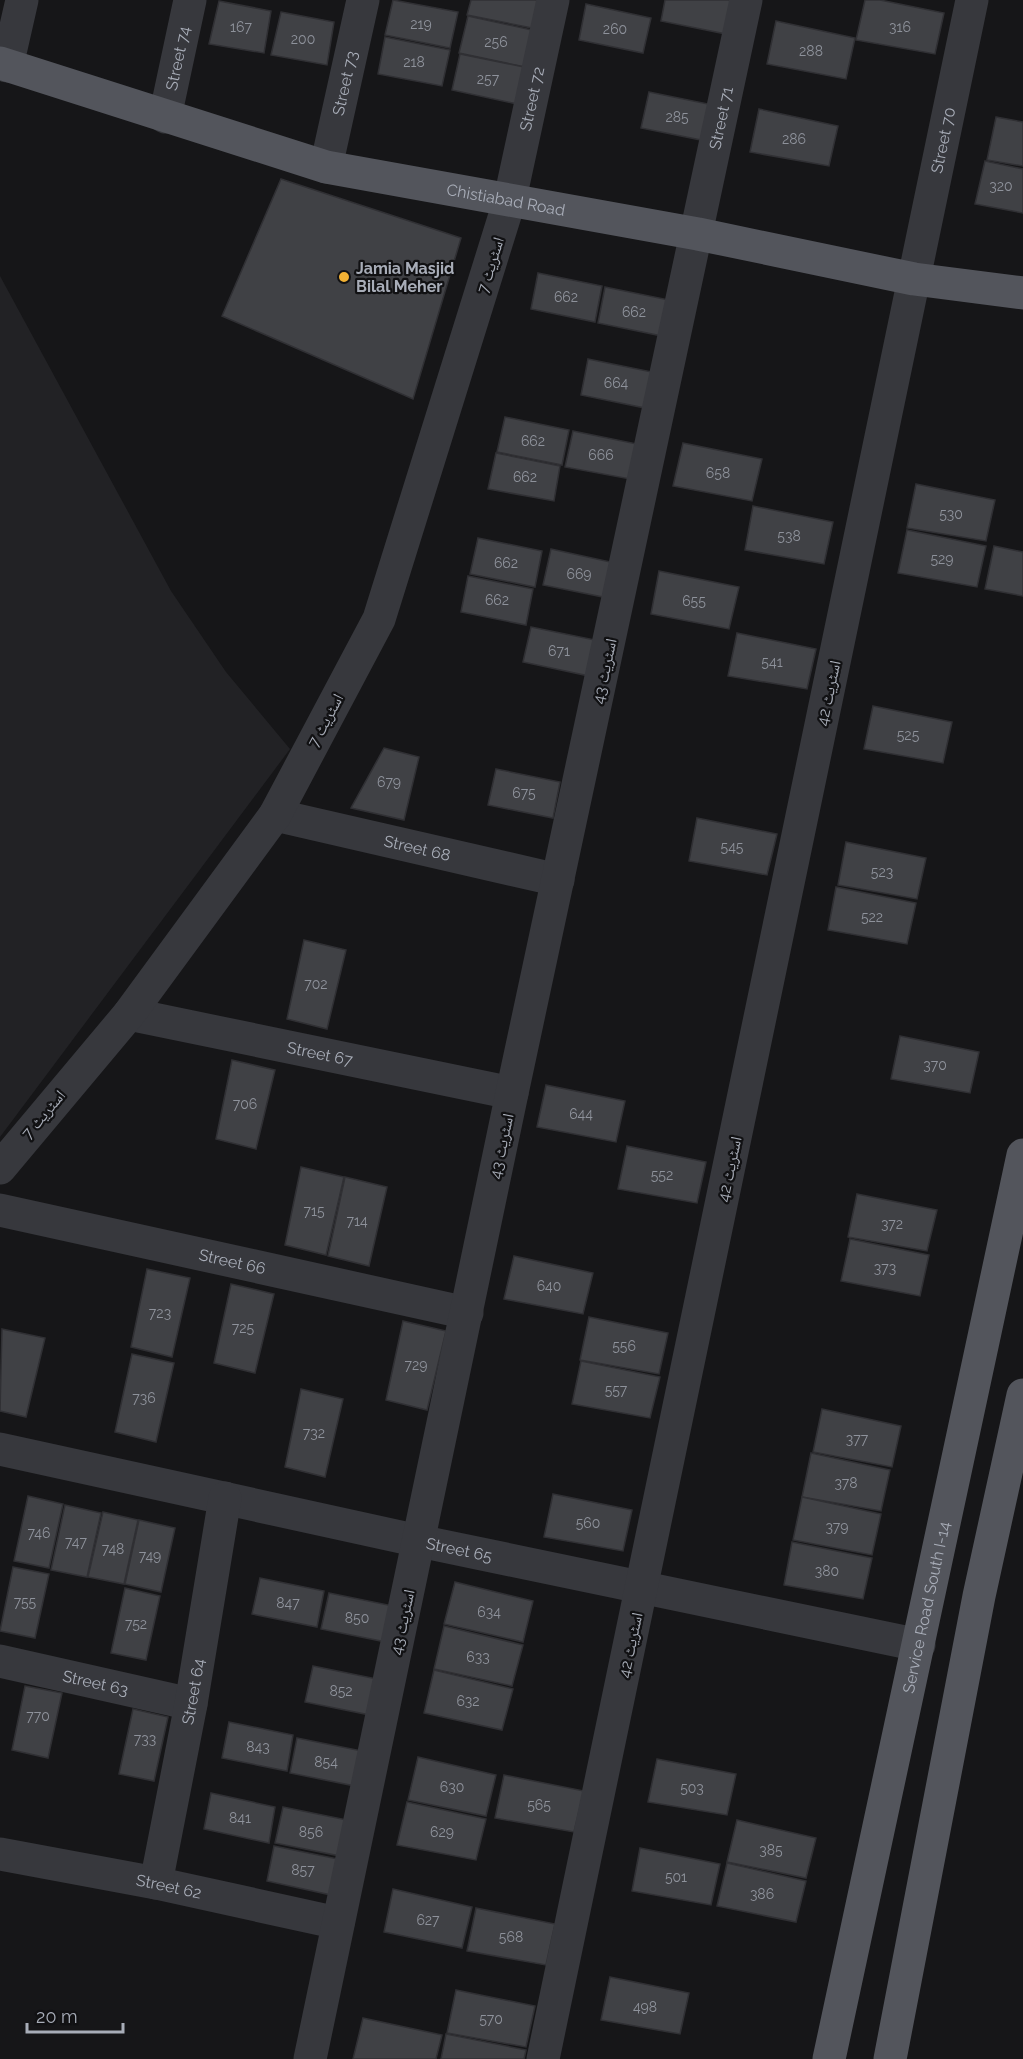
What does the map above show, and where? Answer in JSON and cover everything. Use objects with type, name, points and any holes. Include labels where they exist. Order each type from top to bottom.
[{"type":"main road","name":"Chistiabad Road","points":[[3,64],[326,167],[698,234],[914,279],[1023,293]]},
{"type":"main road","name":"Service Road South I-14","points":[[829,2059],[1023,1155]]},
{"type":"main road","points":[[890,2059],[979,1596],[1023,1395]]},
{"type":"street","points":[[3,64],[22,0]]},
{"type":"street","name":"Street 74","points":[[165,117],[190,0]]},
{"type":"street","name":"Street 73","points":[[326,167],[363,0]]},
{"type":"street","name":"Street 72","points":[[510,199],[553,0]]},
{"type":"street","name":"Street 71","points":[[698,234],[746,0]]},
{"type":"street","name":"Street 70","points":[[914,279],[972,0]]},
{"type":"street","name":"اسٹریٹ 7","points":[[0,1168],[129,1014],[275,815],[379,619],[510,199]]},
{"type":"street","name":"اسٹریٹ 43","points":[[310,2059],[512,1093],[698,234]]},
{"type":"street","name":"اسٹریٹ 42","points":[[543,2059],[914,279]]},
{"type":"street","name":"Street 68","points":[[275,815],[558,880]]},
{"type":"street","name":"Street 67","points":[[129,1014],[512,1093]]},
{"type":"street","name":"Street 66","points":[[0,1210],[467,1313]]},
{"type":"street","name":"Street 65","points":[[0,1449],[419,1541],[919,1645]]},
{"type":"street","name":"Street 64","points":[[156,1883],[191,1704],[225,1498]]},
{"type":"street","name":"Street 63","points":[[0,1661],[191,1704]]},
{"type":"street","name":"Street 62","points":[[0,1854],[156,1883],[338,1923]]},
{"type":"shaded area","points":[[0,276],[171,591],[226,672],[290,749],[0,1137]]},
{"type":"building","points":[[393,0],[458,12],[450,48],[385,35]]},
{"type":"building","points":[[471,0],[538,0],[532,28],[467,15]]},
{"type":"building","points":[[665,0],[732,0],[726,34],[661,21]]},
{"type":"building","points":[[865,0],[880,0],[944,13],[935,54],[856,40]]},
{"type":"building","points":[[219,1],[271,11],[264,53],[209,44]]},
{"type":"building","points":[[586,4],[651,18],[643,53],[579,40]]},
{"type":"building","points":[[281,12],[334,22],[327,65],[271,55]]},
{"type":"building","points":[[468,16],[532,30],[525,67],[459,53]]},
{"type":"building","points":[[776,21],[855,38],[846,79],[767,64]]},
{"type":"building","points":[[385,37],[450,50],[442,86],[378,74]]},
{"type":"building","points":[[460,54],[524,67],[517,104],[452,90]]},
{"type":"building","points":[[649,92],[713,105],[706,141],[641,128]]},
{"type":"building","points":[[759,109],[838,126],[829,166],[750,152]]},
{"type":"building","points":[[996,117],[1023,122],[1023,166],[987,160]]},
{"type":"building","points":[[985,161],[1023,169],[1023,213],[975,204]]},
{"type":"building","name":"Jamia Masjid Bilal Meher","points":[[281,179],[461,238],[413,399],[222,316]]},
{"type":"building","points":[[538,273],[602,286],[595,322],[531,309]]},
{"type":"building","points":[[605,287],[669,300],[662,336],[598,323]]},
{"type":"building","points":[[588,359],[652,372],[645,408],[581,395]]},
{"type":"building","points":[[505,417],[569,430],[562,465],[497,452]]},
{"type":"building","points":[[573,431],[637,444],[630,479],[565,467]]},
{"type":"building","points":[[683,443],[762,459],[752,501],[673,486]]},
{"type":"building","points":[[496,453],[560,466],[554,501],[488,489]]},
{"type":"building","points":[[916,484],[995,500],[986,541],[907,528]]},
{"type":"building","points":[[753,506],[833,522],[824,564],[745,550]]},
{"type":"building","points":[[907,530],[986,546],[977,587],[898,573]]},
{"type":"building","points":[[478,538],[542,551],[535,587],[470,574]]},
{"type":"building","points":[[994,546],[1023,552],[1023,596],[985,589]]},
{"type":"building","points":[[551,549],[615,563],[608,598],[543,585]]},
{"type":"building","points":[[659,571],[739,587],[729,629],[651,614]]},
{"type":"building","points":[[468,576],[533,589],[526,625],[461,612]]},
{"type":"building","points":[[531,627],[595,640],[589,676],[523,662]]},
{"type":"building","points":[[737,633],[816,649],[807,689],[728,676]]},
{"type":"building","points":[[873,706],[952,722],[943,763],[864,749]]},
{"type":"building","points":[[384,748],[419,757],[404,820],[351,808]]},
{"type":"building","points":[[496,769],[560,782],[553,818],[488,805]]},
{"type":"building","points":[[697,818],[777,834],[767,875],[689,861]]},
{"type":"building","points":[[846,842],[926,858],[917,899],[838,885]]},
{"type":"building","points":[[836,887],[916,903],[907,944],[828,930]]},
{"type":"building","points":[[304,940],[346,950],[327,1029],[287,1019]]},
{"type":"building","points":[[900,1036],[979,1052],[970,1093],[891,1079]]},
{"type":"building","points":[[232,1060],[275,1070],[256,1149],[216,1139]]},
{"type":"building","points":[[546,1085],[625,1101],[616,1142],[537,1127]]},
{"type":"building","points":[[627,1146],[706,1162],[697,1203],[618,1189]]},
{"type":"building","points":[[301,1167],[344,1177],[326,1255],[285,1245]]},
{"type":"building","points":[[345,1177],[387,1187],[369,1266],[328,1256]]},
{"type":"building","points":[[857,1194],[937,1210],[927,1251],[848,1237]]},
{"type":"building","points":[[850,1239],[929,1255],[920,1296],[841,1281]]},
{"type":"building","points":[[514,1256],[593,1273],[583,1314],[504,1299]]},
{"type":"building","points":[[147,1269],[190,1278],[172,1357],[131,1347]]},
{"type":"building","points":[[231,1284],[274,1294],[255,1373],[214,1363]]},
{"type":"building","points":[[589,1317],[668,1333],[659,1374],[580,1360]]},
{"type":"building","points":[[403,1321],[446,1331],[427,1410],[386,1400]]},
{"type":"building","points":[[2,1329],[45,1338],[26,1417],[0,1411]]},
{"type":"building","points":[[132,1354],[174,1363],[156,1442],[115,1432]]},
{"type":"building","points":[[581,1361],[660,1377],[650,1418],[572,1404]]},
{"type":"building","points":[[301,1389],[343,1399],[325,1477],[285,1467]]},
{"type":"building","points":[[822,1409],[901,1426],[892,1467],[813,1452]]},
{"type":"building","points":[[811,1453],[890,1470],[881,1511],[802,1497]]},
{"type":"building","points":[[553,1494],[632,1510],[623,1551],[544,1537]]},
{"type":"building","points":[[28,1496],[63,1504],[49,1568],[14,1561]]},
{"type":"building","points":[[802,1497],[881,1514],[872,1555],[793,1540]]},
{"type":"building","points":[[65,1505],[101,1513],[87,1577],[51,1570]]},
{"type":"building","points":[[103,1512],[138,1520],[124,1584],[88,1577]]},
{"type":"building","points":[[139,1520],[175,1528],[161,1592],[125,1584]]},
{"type":"building","points":[[792,1542],[872,1558],[863,1599],[784,1585]]},
{"type":"building","points":[[13,1567],[49,1574],[35,1638],[0,1631]]},
{"type":"building","points":[[260,1578],[324,1591],[317,1627],[252,1614]]},
{"type":"building","points":[[455,1582],[533,1601],[523,1642],[444,1624]]},
{"type":"building","points":[[125,1588],[160,1596],[146,1660],[111,1653]]},
{"type":"building","points":[[329,1593],[393,1606],[386,1642],[321,1629]]},
{"type":"building","points":[[444,1626],[523,1645],[512,1686],[434,1669]]},
{"type":"building","points":[[313,1666],[377,1679],[370,1715],[305,1702]]},
{"type":"building","points":[[434,1670],[513,1689],[502,1730],[424,1713]]},
{"type":"building","points":[[25,1686],[62,1693],[48,1758],[12,1750]]},
{"type":"building","points":[[133,1709],[168,1717],[154,1781],[119,1774]]},
{"type":"building","points":[[229,1722],[293,1735],[287,1771],[222,1758]]},
{"type":"building","points":[[297,1738],[362,1751],[355,1786],[290,1773]]},
{"type":"building","points":[[418,1757],[496,1775],[486,1816],[408,1800]]},
{"type":"building","points":[[657,1759],[736,1774],[727,1815],[648,1802]]},
{"type":"building","points":[[504,1775],[584,1791],[574,1832],[495,1818]]},
{"type":"building","points":[[211,1793],[275,1807],[269,1843],[204,1829]]},
{"type":"building","points":[[407,1802],[486,1819],[476,1860],[397,1845]]},
{"type":"building","points":[[283,1807],[347,1820],[340,1856],[275,1843]]},
{"type":"building","points":[[737,1820],[816,1838],[806,1878],[727,1862]]},
{"type":"building","points":[[274,1846],[338,1859],[331,1895],[267,1881]]},
{"type":"building","points":[[640,1848],[720,1864],[711,1905],[632,1891]]},
{"type":"building","points":[[727,1863],[806,1881],[796,1922],[717,1906]]},
{"type":"building","points":[[393,1889],[472,1907],[462,1948],[384,1932]]},
{"type":"building","points":[[476,1908],[555,1924],[546,1965],[467,1951]]},
{"type":"building","points":[[610,1977],[689,1993],[680,2034],[601,2020]]},
{"type":"building","points":[[456,1990],[535,2006],[526,2047],[447,2033]]},
{"type":"building","points":[[363,2018],[442,2035],[436,2059],[353,2059]]},
{"type":"building","points":[[446,2034],[526,2050],[524,2059],[441,2059]]},
{"type":"place","name":"Jamia Masjid Bilal Meher","points":[[344,277]]}]
